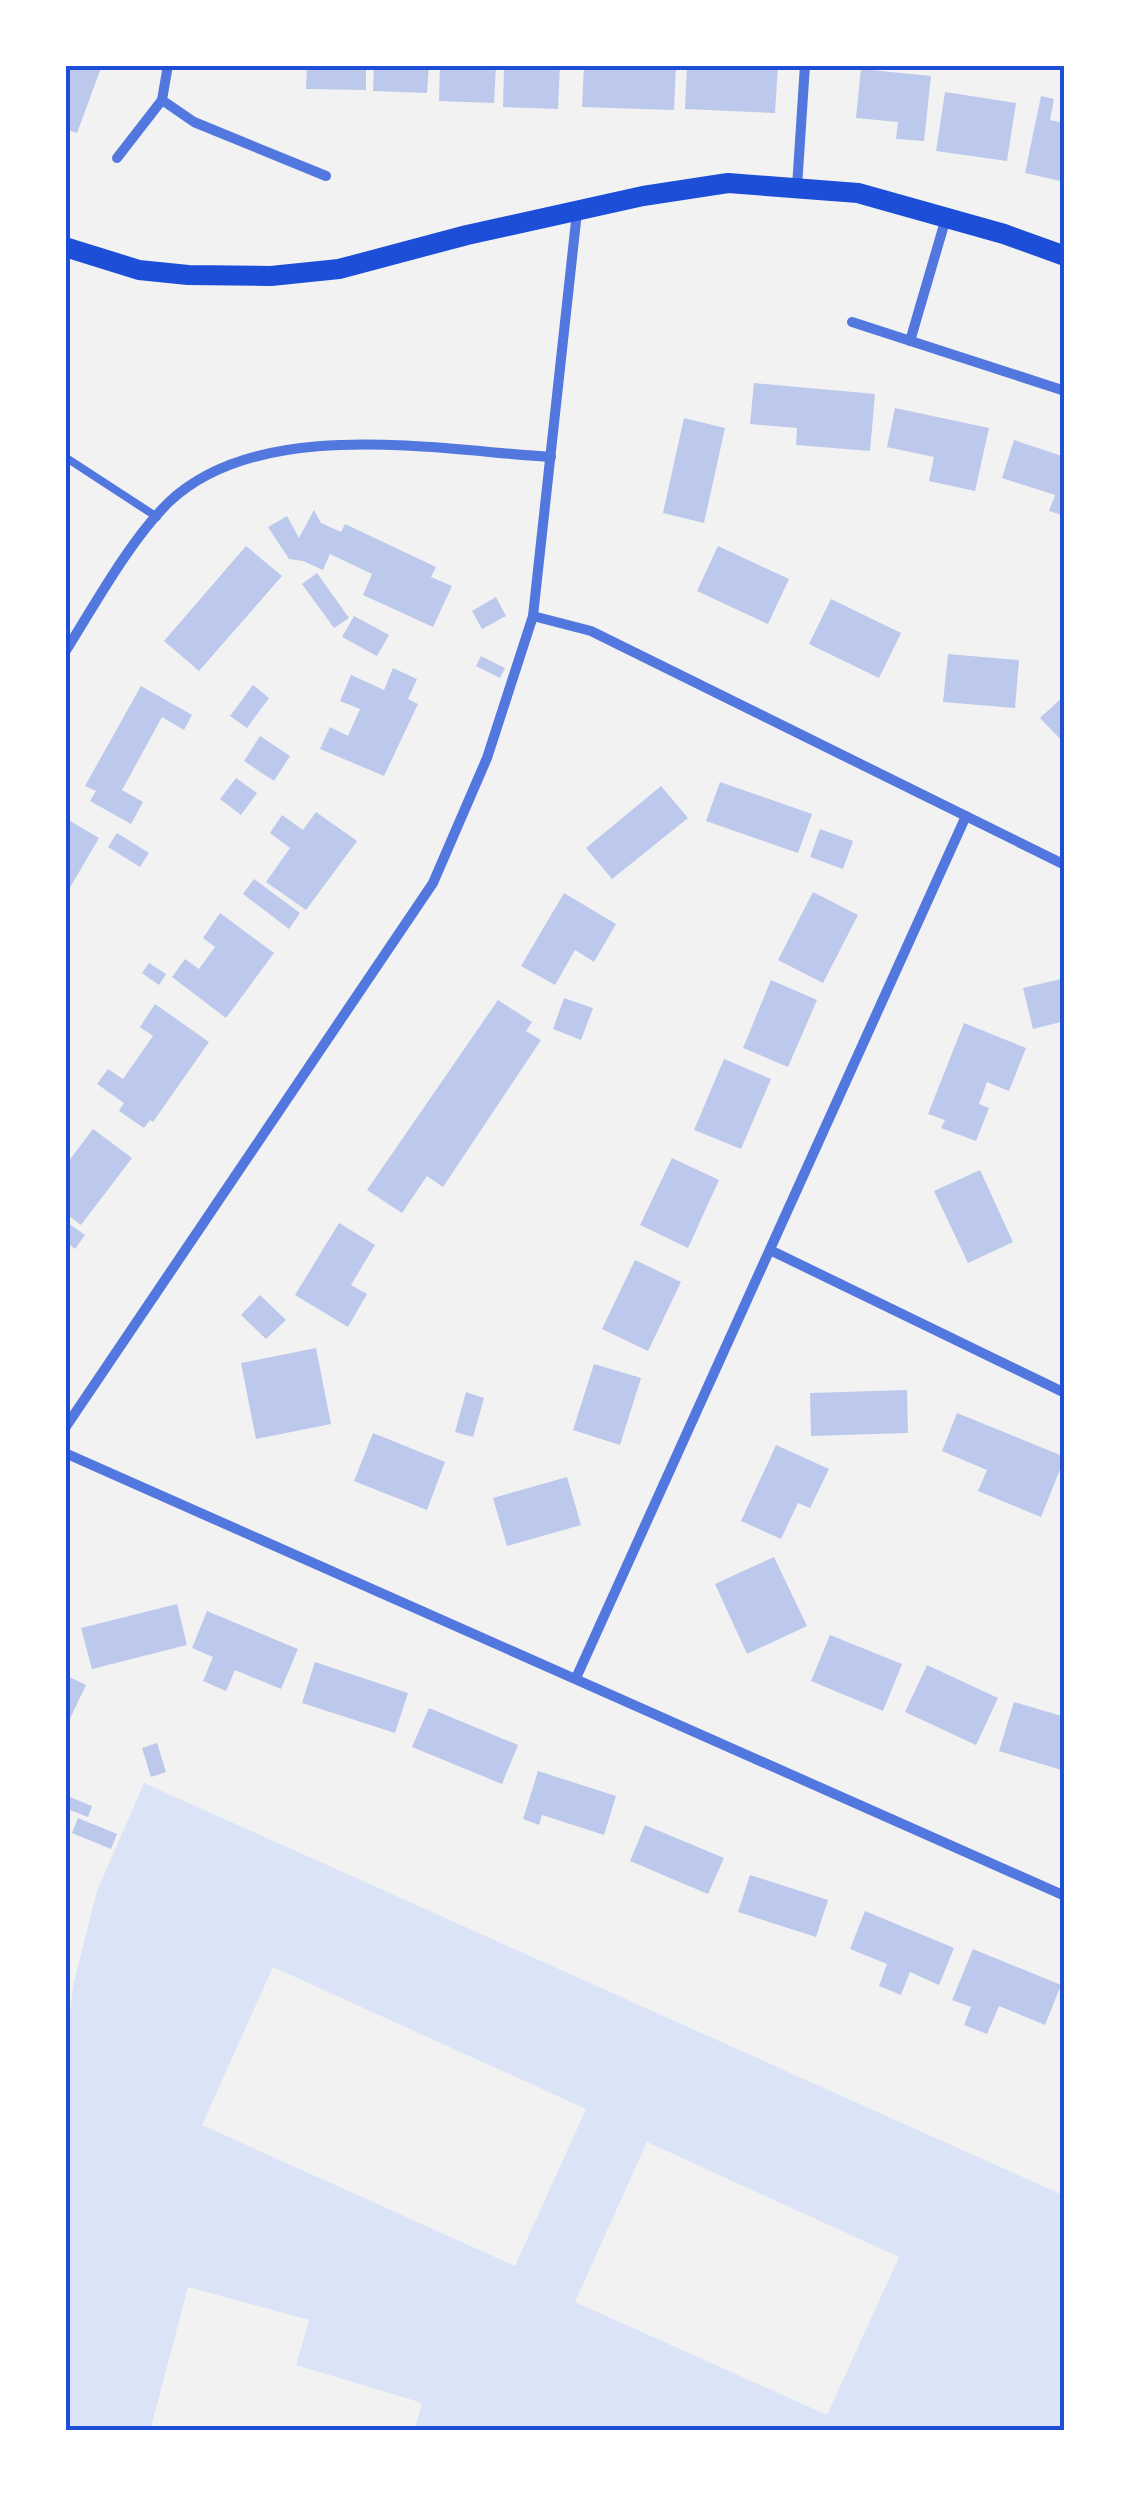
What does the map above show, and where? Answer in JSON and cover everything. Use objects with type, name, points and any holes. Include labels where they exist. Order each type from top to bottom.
[{"type":"main road","points":[[65,248],[139,270],[270,276],[338,269],[466,235],[643,196],[728,183],[858,193],[1004,234],[1065,256]]},
{"type":"street","points":[[118,158],[162,100],[168,65]]},
{"type":"street","points":[[797,188],[806,65]]},
{"type":"street","points":[[162,100],[194,122],[326,176]]},
{"type":"street","points":[[65,1428],[434,883],[487,758],[533,616],[577,212]]},
{"type":"street","points":[[910,341],[946,218]]},
{"type":"street","points":[[852,322],[1065,391]]},
{"type":"street","points":[[65,652],[117,568],[169,502],[217,469],[297,446],[343,444],[550,458]]},
{"type":"street","points":[[533,616],[591,631],[1065,865]]},
{"type":"street","points":[[576,1678],[966,816]]},
{"type":"street","points":[[770,1250],[1065,1393]]},
{"type":"street","points":[[65,1453],[1065,1896]]},
{"type":"lane","points":[[65,458],[157,517]]},
{"type":"shaded area","points":[[144,1783],[1065,2196],[1065,2431],[414,2431],[422,2403],[296,2365],[309,2320],[188,2287],[150,2431],[65,2431],[65,2053],[73,1986],[97,1891]],"holes":[[[273,1967],[586,2109],[515,2266],[202,2125]],[[647,2142],[899,2257],[827,2415],[575,2302]]]},
{"type":"building","points":[[65,65],[102,65],[77,133],[65,129]]},
{"type":"building","points":[[307,65],[366,65],[366,90],[306,89]]},
{"type":"building","points":[[374,65],[429,65],[427,93],[373,91]]},
{"type":"building","points":[[440,65],[496,65],[494,103],[439,101]]},
{"type":"building","points":[[504,65],[560,65],[558,109],[503,107]]},
{"type":"building","points":[[584,65],[676,65],[674,110],[582,107]]},
{"type":"building","points":[[687,65],[778,65],[775,113],[685,109]]},
{"type":"building","points":[[861,69],[931,76],[924,141],[896,139],[898,122],[856,118]]},
{"type":"building","points":[[945,92],[1016,103],[1007,161],[936,151]]},
{"type":"building","points":[[1041,96],[1054,99],[1050,120],[1065,123],[1065,182],[1025,173]]},
{"type":"building","points":[[754,383],[875,394],[870,451],[796,445],[797,428],[750,424]]},
{"type":"building","points":[[895,408],[989,428],[975,491],[929,481],[934,457],[887,447]]},
{"type":"building","points":[[684,418],[725,428],[704,523],[663,513]]},
{"type":"building","points":[[1014,440],[1065,457],[1065,516],[1049,511],[1055,495],[1002,478]]},
{"type":"building","points":[[314,510],[321,523],[341,532],[345,524],[436,567],[431,577],[452,586],[433,627],[363,595],[372,574],[330,554],[323,570],[289,559],[268,527],[287,516],[299,538]]},
{"type":"building","points":[[246,546],[282,576],[199,671],[164,641]]},
{"type":"building","points":[[718,546],[789,579],[768,624],[697,591]]},
{"type":"building","points":[[317,573],[349,618],[334,628],[302,584]]},
{"type":"building","points":[[496,597],[506,616],[482,629],[472,611]]},
{"type":"building","points":[[831,599],[901,633],[879,678],[809,644]]},
{"type":"building","points":[[354,616],[389,635],[377,656],[342,637]]},
{"type":"building","points":[[948,654],[1019,660],[1015,708],[943,702]]},
{"type":"building","points":[[481,656],[505,668],[500,678],[476,666]]},
{"type":"building","points":[[393,668],[417,679],[408,699],[418,704],[384,776],[320,749],[330,727],[348,736],[360,709],[340,701],[351,675],[384,690]]},
{"type":"building","points":[[253,685],[269,698],[247,728],[230,716]]},
{"type":"building","points":[[141,686],[192,715],[184,730],[162,717],[122,790],[143,802],[131,824],[90,801],[96,791],[85,786]]},
{"type":"building","points":[[1065,695],[1065,744],[1040,718]]},
{"type":"building","points":[[260,736],[290,756],[274,781],[244,761]]},
{"type":"building","points":[[236,778],[257,793],[241,815],[220,799]]},
{"type":"building","points":[[720,782],[812,814],[798,853],[706,821]]},
{"type":"building","points":[[661,786],[688,818],[612,879],[586,848]]},
{"type":"building","points":[[316,812],[357,841],[306,910],[266,882],[290,848],[270,833],[282,815],[303,830]]},
{"type":"building","points":[[65,818],[99,838],[65,896]]},
{"type":"building","points":[[820,829],[853,841],[843,869],[810,857]]},
{"type":"building","points":[[117,833],[149,853],[140,867],[108,847]]},
{"type":"building","points":[[254,879],[300,913],[289,929],[243,894]]},
{"type":"building","points":[[813,892],[858,915],[823,983],[778,960]]},
{"type":"building","points":[[564,893],[616,924],[594,962],[575,950],[555,985],[521,966]]},
{"type":"building","points":[[220,913],[274,953],[226,1018],[172,977],[185,959],[199,969],[215,947],[203,938]]},
{"type":"building","points":[[149,963],[166,974],[159,985],[142,973]]},
{"type":"building","points":[[1065,978],[1065,1021],[1033,1029],[1023,988]]},
{"type":"building","points":[[771,980],[817,1000],[788,1067],[743,1048]]},
{"type":"building","points":[[564,998],[593,1008],[581,1040],[553,1029]]},
{"type":"building","points":[[498,1000],[532,1022],[526,1031],[541,1040],[443,1187],[427,1176],[402,1213],[367,1190]]},
{"type":"building","points":[[155,1004],[209,1042],[153,1122],[150,1120],[144,1128],[119,1111],[124,1103],[97,1084],[108,1069],[123,1079],[153,1036],[140,1027]]},
{"type":"building","points":[[964,1023],[1026,1048],[1009,1091],[987,1082],[979,1104],[989,1108],[976,1141],[941,1128],[945,1120],[928,1114]]},
{"type":"building","points":[[724,1059],[771,1079],[741,1149],[694,1130]]},
{"type":"building","points":[[93,1129],[132,1158],[81,1225],[65,1213],[65,1166]]},
{"type":"building","points":[[672,1158],[719,1180],[688,1248],[640,1225]]},
{"type":"building","points":[[980,1170],[1013,1242],[968,1263],[934,1191]]},
{"type":"building","points":[[65,1221],[85,1235],[75,1249],[65,1241]]},
{"type":"building","points":[[339,1223],[375,1245],[351,1285],[367,1294],[348,1327],[295,1295]]},
{"type":"building","points":[[635,1260],[681,1282],[648,1351],[602,1329]]},
{"type":"building","points":[[260,1295],[286,1320],[266,1339],[241,1315]]},
{"type":"building","points":[[316,1348],[331,1424],[256,1439],[241,1363]]},
{"type":"building","points":[[594,1364],[641,1378],[620,1445],[573,1430]]},
{"type":"building","points":[[907,1390],[908,1433],[811,1436],[810,1393]]},
{"type":"building","points":[[466,1392],[484,1398],[473,1437],[455,1432]]},
{"type":"building","points":[[957,1413],[1065,1457],[1041,1517],[978,1491],[987,1470],[942,1451]]},
{"type":"building","points":[[373,1433],[445,1462],[427,1510],[354,1481]]},
{"type":"building","points":[[776,1445],[829,1469],[810,1508],[798,1503],[781,1539],[741,1521]]},
{"type":"building","points":[[567,1477],[581,1525],[507,1546],[493,1498]]},
{"type":"building","points":[[774,1557],[807,1626],[747,1654],[715,1584]]},
{"type":"building","points":[[177,1604],[187,1645],[92,1669],[81,1628]]},
{"type":"building","points":[[207,1611],[298,1649],[281,1689],[235,1670],[226,1691],[203,1681],[213,1657],[192,1648]]},
{"type":"building","points":[[830,1635],[902,1664],[883,1711],[811,1681]]},
{"type":"building","points":[[315,1662],[408,1693],[395,1733],[302,1703]]},
{"type":"building","points":[[927,1665],[998,1698],[976,1745],[905,1712]]},
{"type":"building","points":[[65,1675],[86,1685],[65,1729]]},
{"type":"building","points":[[1014,1702],[1065,1717],[1065,1771],[999,1751]]},
{"type":"building","points":[[429,1708],[518,1745],[502,1784],[412,1747]]},
{"type":"building","points":[[157,1743],[166,1772],[151,1777],[142,1748]]},
{"type":"building","points":[[538,1771],[616,1796],[604,1835],[542,1815],[539,1825],[523,1819]]},
{"type":"building","points":[[65,1795],[92,1806],[88,1817],[65,1808]]},
{"type":"building","points":[[78,1818],[117,1834],[111,1849],[72,1833]]},
{"type":"building","points":[[645,1825],[724,1858],[708,1894],[630,1861]]},
{"type":"building","points":[[750,1875],[828,1900],[816,1937],[738,1912]]},
{"type":"building","points":[[865,1911],[954,1948],[939,1985],[910,1972],[901,1995],[879,1986],[887,1964],[850,1949]]},
{"type":"building","points":[[973,1949],[1061,1985],[1045,2025],[999,2006],[987,2034],[964,2025],[971,2007],[952,2000]]}]
